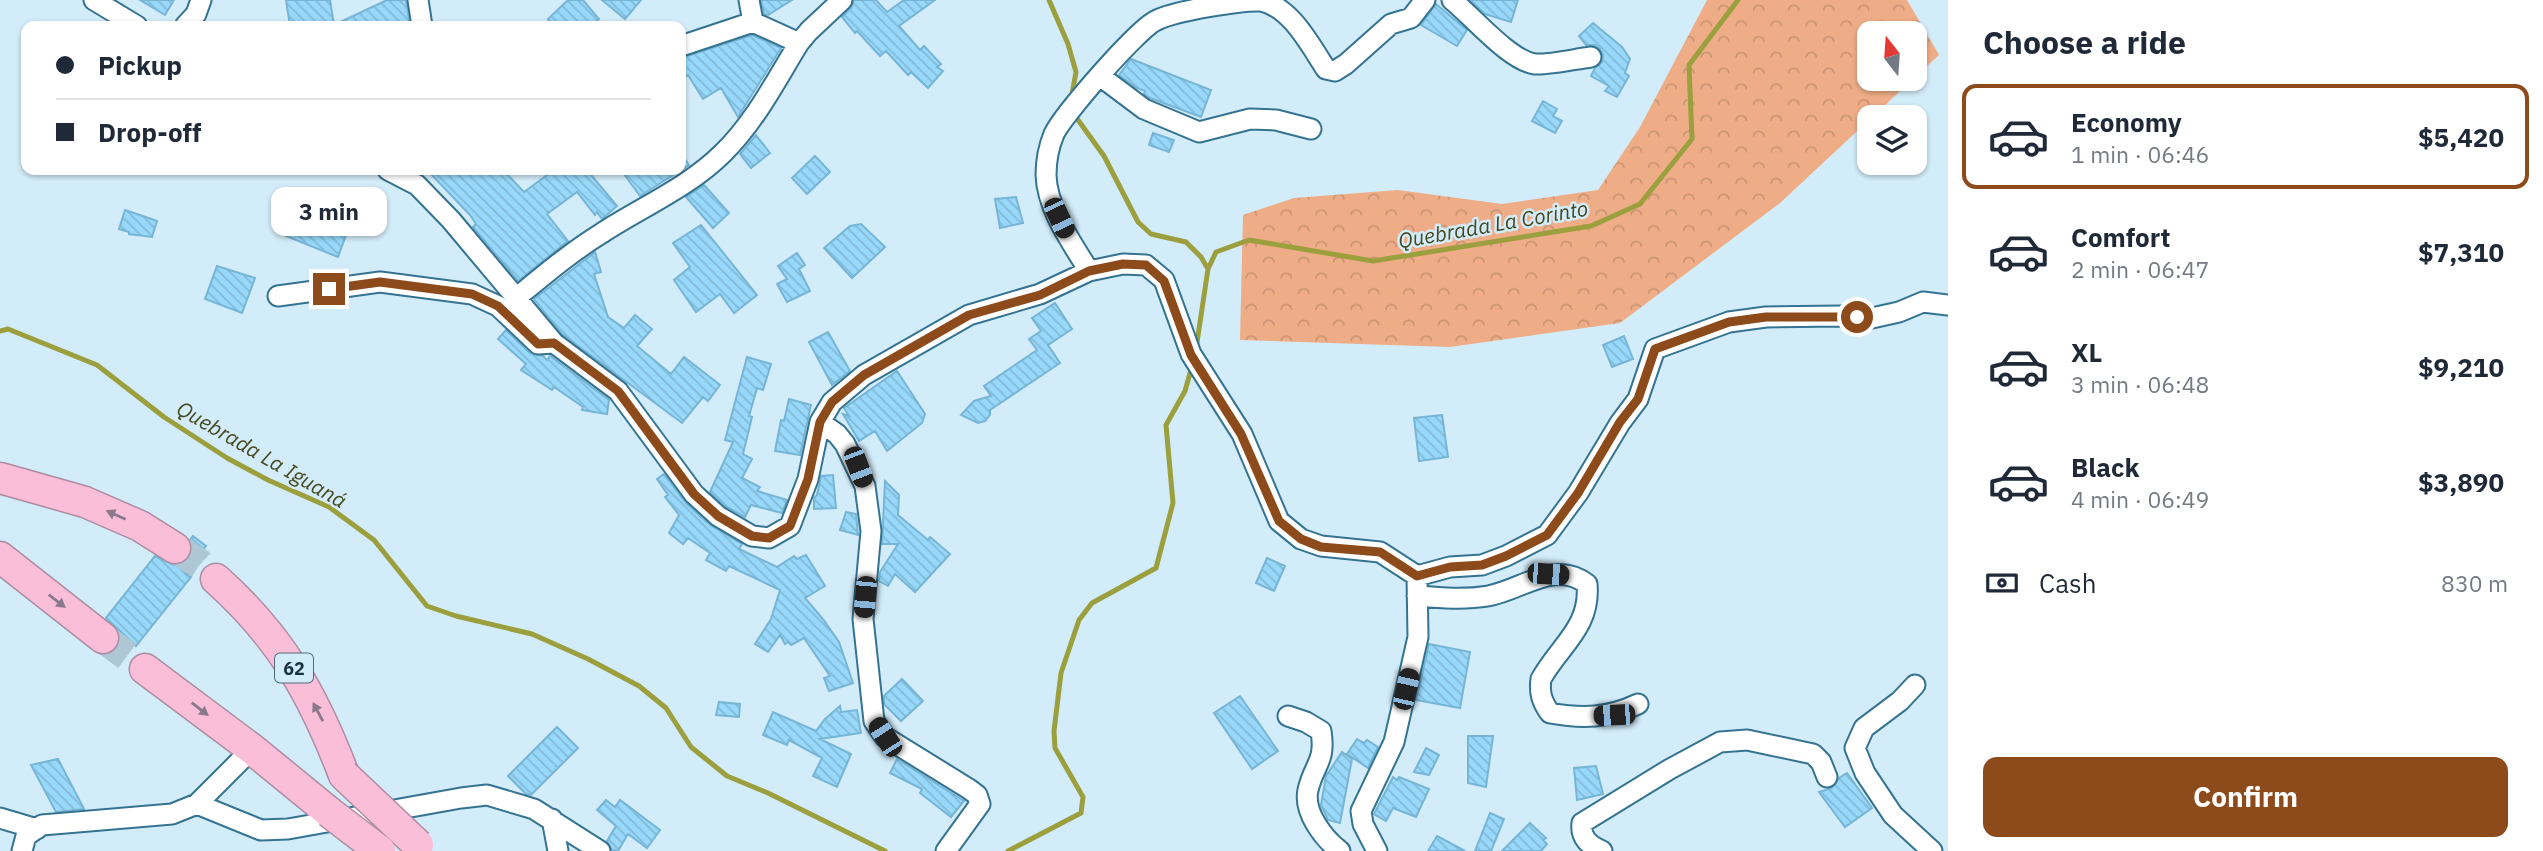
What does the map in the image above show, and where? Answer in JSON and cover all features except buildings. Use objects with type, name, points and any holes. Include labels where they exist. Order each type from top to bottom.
[{"type":"highway","points":[[0,478],[85,502],[140,526],[175,548]]},
{"type":"highway","points":[[0,557],[103,638]]},
{"type":"highway","name":"62","points":[[216,579],[243,603],[266,629],[298,674],[324,723],[344,775],[422,848]]},
{"type":"highway","points":[[145,668],[380,851]]},
{"type":"street","points":[[94,0],[128,21]]},
{"type":"street","points":[[190,21],[196,14],[201,0]]},
{"type":"street","points":[[418,0],[421,21]]},
{"type":"street","points":[[749,0],[752,22]]},
{"type":"street","points":[[516,298],[557,264],[601,233],[675,190],[721,155],[739,136],[799,43],[842,0]]},
{"type":"street","points":[[1089,271],[1050,198],[1046,177],[1048,154],[1055,133],[1071,109],[1155,20],[1208,2],[1261,1],[1280,11],[1296,26],[1326,69],[1335,71],[1391,24],[1411,18],[1425,0]]},
{"type":"street","points":[[1452,0],[1481,29],[1519,57],[1535,64],[1591,57]]},
{"type":"street","points":[[686,44],[752,22],[799,43]]},
{"type":"street","points":[[1100,76],[1144,109],[1199,132],[1250,119],[1276,120],[1311,128]]},
{"type":"street","points":[[398,175],[417,185],[434,203],[554,343],[618,391],[694,494],[718,516],[752,536],[769,538],[790,526],[808,479],[820,422],[832,402],[864,375],[969,315],[1040,295],[1089,271],[1123,264],[1146,265],[1164,281],[1194,359],[1241,434],[1273,508],[1287,529],[1301,539],[1321,547],[1380,552],[1417,576],[1450,567],[1482,565],[1547,535],[1578,493],[1620,422],[1638,399],[1655,349],[1729,322],[1766,317],[1872,318],[1899,312],[1923,302],[1948,305]]},
{"type":"street","points":[[278,296],[380,282],[472,294],[498,306],[538,344],[554,343]]},
{"type":"street","points":[[820,422],[837,434],[845,444],[865,486],[871,531],[863,619],[874,721],[885,737],[977,795],[980,804],[950,845]]},
{"type":"street","points":[[1417,596],[1470,598],[1492,595],[1548,574],[1580,578],[1587,584],[1585,615],[1541,679],[1540,691],[1544,704],[1550,713],[1577,717],[1614,715],[1638,704]]},
{"type":"street","points":[[1377,851],[1363,824],[1361,811],[1394,742],[1418,636],[1417,576]]},
{"type":"street","points":[[1915,685],[1900,701],[1864,728],[1855,748],[1865,772],[1893,816],[1932,851]]},
{"type":"street","points":[[1288,716],[1321,731],[1324,749],[1308,790],[1308,805],[1320,830],[1340,851]]},
{"type":"street","points":[[1602,851],[1585,839],[1581,831],[1582,822],[1720,742],[1747,740],[1813,754],[1821,762],[1827,777]]},
{"type":"street","points":[[22,851],[26,836],[42,825],[172,814],[197,804],[252,749]]},
{"type":"street","points":[[197,804],[261,830],[288,829],[487,795],[534,809],[600,851]]},
{"type":"street","points":[[0,818],[37,829]]},
{"type":"street","points":[[552,819],[558,851]]},
{"type":"green space","points":[[1707,0],[1907,0],[1919,21],[1857,21],[1857,91],[1900,91],[1885,105],[1857,105],[1857,131],[1780,203],[1620,323],[1450,347],[1240,340],[1243,215],[1294,198],[1398,190],[1502,204],[1598,190],[1640,127]]},
{"type":"green space","points":[[1927,34],[1939,55],[1927,66]]},
{"type":"waterway","points":[[1049,0],[1068,44],[1076,72],[1071,100]]},
{"type":"waterway","name":"Quebrada La Corinto","points":[[1208,269],[1216,252],[1249,240],[1373,261],[1591,226],[1640,204],[1692,139],[1689,65],[1738,0]]},
{"type":"waterway","points":[[1073,113],[1104,156],[1138,222],[1151,234],[1186,242],[1201,257],[1208,269],[1196,349]]},
{"type":"waterway","name":"Quebrada La Iguaná","points":[[0,331],[8,329],[97,365],[164,417],[227,458],[329,507],[374,540],[427,606],[456,616],[532,634],[639,686],[666,708],[691,747],[727,776],[768,793],[885,851]]},
{"type":"waterway","points":[[1008,851],[1081,813],[1083,797],[1055,748],[1054,731],[1061,673],[1079,620],[1092,603],[1156,568],[1173,503],[1166,425],[1185,391],[1192,366]]},
{"type":"tunnel","points":[[175,548],[200,564],[216,579]]},
{"type":"tunnel","points":[[103,638],[145,669]]},
{"type":"route","points":[[329,289],[380,282],[472,294],[498,306],[538,344],[554,343],[618,391],[694,494],[718,516],[752,536],[769,538],[790,526],[808,479],[820,422],[832,402],[864,375],[969,315],[1040,295],[1089,271],[1123,264],[1146,265],[1164,281],[1191,355],[1241,434],[1279,521],[1301,539],[1321,547],[1380,552],[1417,576],[1450,567],[1482,565],[1547,535],[1578,493],[1620,422],[1638,399],[1655,349],[1729,322],[1766,317],[1857,317]]}]
